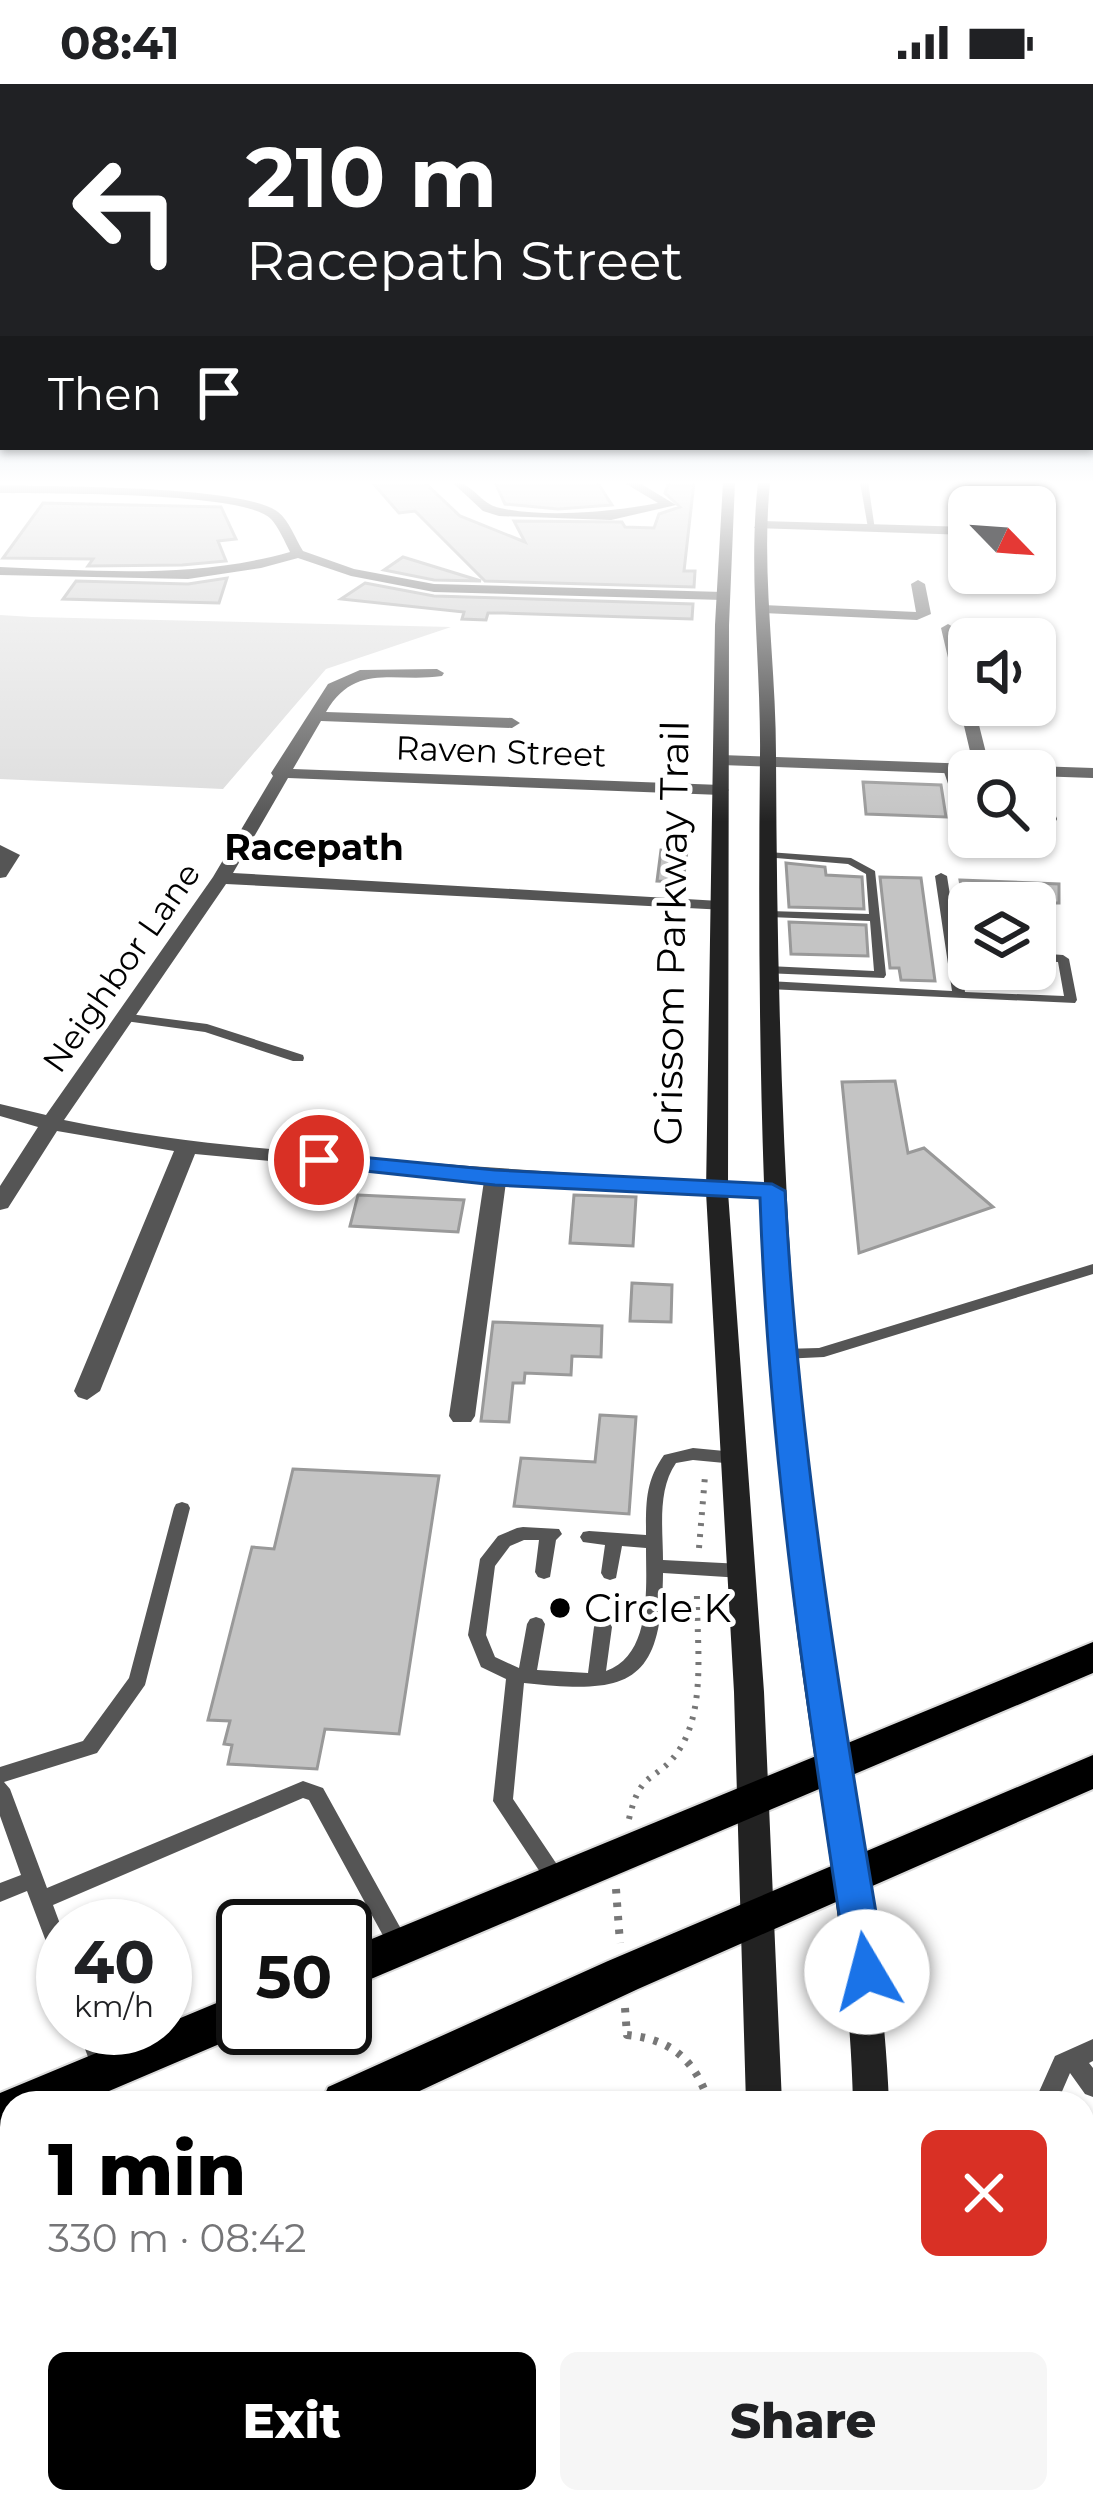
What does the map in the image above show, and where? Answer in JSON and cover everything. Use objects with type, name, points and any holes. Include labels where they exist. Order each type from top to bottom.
[{"type":"main road","points":[[762,595],[772,1191],[782,1354],[806,1591],[867,1972],[871,2091]]},
{"type":"main road","points":[[723,596],[717,1189],[720,1457],[742,1571],[764,2091]]},
{"type":"main road","points":[[372,1959],[1093,1657]]},
{"type":"main road","points":[[370,2091],[623,1975],[1093,1771]]},
{"type":"main road","points":[[56,2091],[216,2024]]},
{"type":"street","points":[[702,595],[723,596]]},
{"type":"street","points":[[763,609],[917,616],[924,614],[920,595]]},
{"type":"street","name":"Neighbor Lane","points":[[0,1203],[122,1017],[221,878],[333,687],[352,677],[437,673]]},
{"type":"street","points":[[315,716],[512,723]]},
{"type":"street","points":[[721,760],[948,769]]},
{"type":"street","points":[[1056,772],[1093,773]]},
{"type":"street","name":"Raven Street","points":[[279,773],[721,790]]},
{"type":"street","points":[[0,850],[10,855],[0,872]]},
{"type":"street","points":[[221,878],[719,906]]},
{"type":"street","points":[[0,1110],[50,1125],[188,1147],[495,1178],[772,1191]]},
{"type":"street","points":[[87,1391],[188,1147]]},
{"type":"street","points":[[462,1416],[495,1178]]},
{"type":"lane","points":[[767,855],[826,858],[865,866],[872,873],[880,975],[768,977]]},
{"type":"lane","points":[[940,876],[948,924]]},
{"type":"lane","points":[[769,914],[874,918]]},
{"type":"lane","points":[[768,977],[1071,1000],[1063,958],[1056,958]]},
{"type":"lane","points":[[958,990],[959,995]]},
{"type":"lane","points":[[122,1017],[207,1028],[298,1058]]},
{"type":"lane","points":[[782,1354],[819,1353],[1093,1269]]},
{"type":"lane","points":[[544,1572],[550,1534],[523,1533],[504,1541],[486,1564],[477,1635],[488,1662],[522,1675],[596,1679],[626,1671],[646,1643],[656,1566],[657,1477],[669,1460],[720,1457]]},
{"type":"lane","points":[[0,1775],[90,1747],[138,1680],[182,1508]]},
{"type":"lane","points":[[589,1537],[656,1542]]},
{"type":"lane","points":[[610,1573],[614,1539]]},
{"type":"lane","points":[[656,1566],[742,1571]]},
{"type":"lane","points":[[536,1624],[522,1675],[503,1801],[556,1881]]},
{"type":"lane","points":[[596,1679],[603,1627]]},
{"type":"lane","points":[[0,1789],[41,1899]]},
{"type":"lane","points":[[0,1893],[37,1889],[303,1789],[316,1794],[400,1947]]},
{"type":"lane","points":[[98,2055],[104,2071]]},
{"type":"lane","points":[[1051,2091],[1064,2064],[1083,2055],[1093,2086]]},
{"type":"path","points":[[706,2091],[704,2080],[675,2048],[655,2036],[627,2035],[616,1897],[636,1787],[669,1762],[685,1740],[692,1709],[698,1568],[720,1457]]},
{"type":"shaded area","points":[[0,615],[451,627],[326,669],[223,789],[0,779]]},
{"type":"building","points":[[66,595],[221,595],[219,603],[63,599]]},
{"type":"building","points":[[431,595],[693,604],[692,619],[488,613],[486,620],[462,619],[464,612],[341,599]]},
{"type":"building","points":[[863,782],[941,785],[946,817],[866,814]]},
{"type":"building","points":[[661,850],[687,851],[683,882],[657,881]]},
{"type":"building","points":[[786,863],[825,867],[826,875],[862,877],[864,909],[789,907]]},
{"type":"building","points":[[880,877],[921,878],[935,981],[901,980],[899,968],[890,968]]},
{"type":"building","points":[[789,922],[866,925],[868,956],[791,954]]},
{"type":"building","points":[[895,1081],[908,1153],[924,1148],[993,1207],[859,1253],[842,1082]]},
{"type":"building","points":[[358,1195],[464,1200],[458,1232],[350,1226]]},
{"type":"building","points":[[574,1195],[636,1197],[633,1246],[570,1243]]},
{"type":"building","points":[[632,1283],[672,1285],[671,1322],[630,1321]]},
{"type":"building","points":[[493,1322],[602,1326],[601,1357],[572,1356],[571,1375],[525,1373],[524,1383],[513,1383],[509,1422],[481,1421]]},
{"type":"building","points":[[600,1415],[636,1417],[629,1514],[514,1506],[521,1458],[595,1462]]},
{"type":"building","points":[[293,1469],[439,1476],[399,1734],[325,1729],[317,1769],[228,1764],[232,1745],[224,1744],[230,1721],[208,1720],[252,1547],[274,1549]]},
{"type":"place","name":"Circle K","points":[[560,1608]]},
{"type":"district","name":"Racepath","points":[[314,847]]},
{"type":"route","points":[[319,1160],[495,1178],[772,1191],[777,1306],[818,1690],[854,1875],[867,1972]]}]
